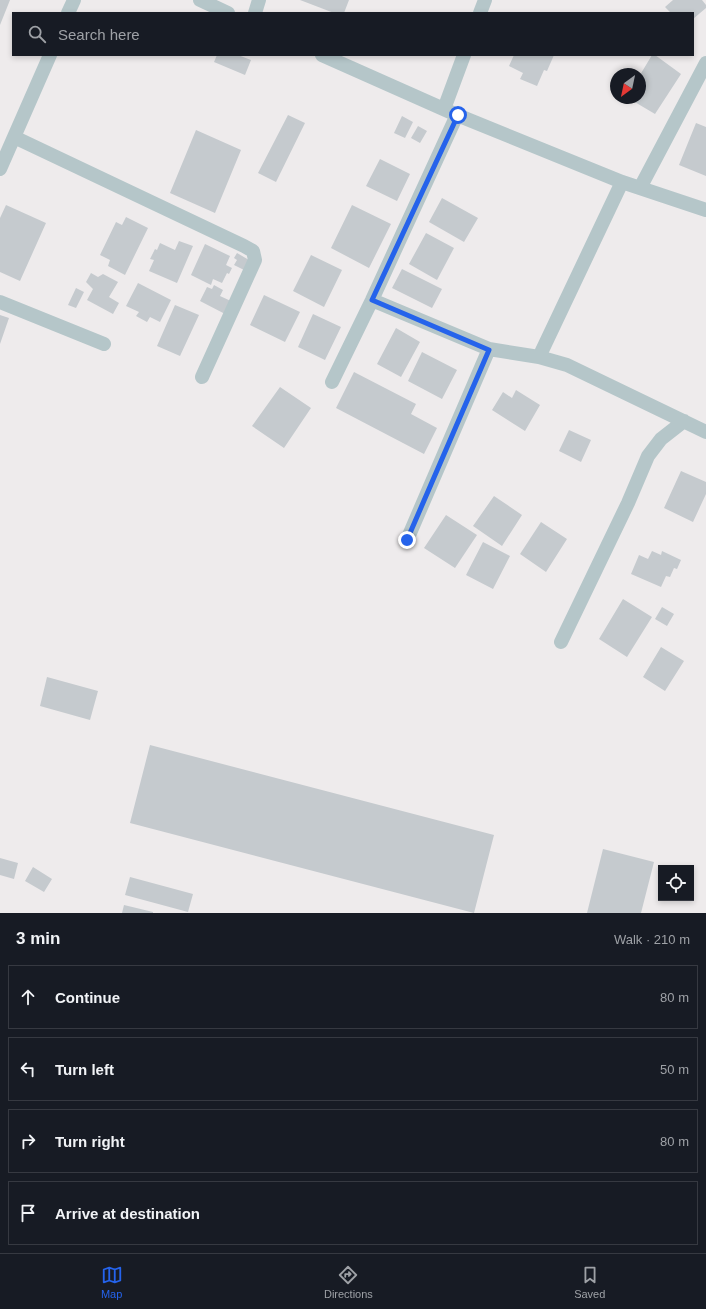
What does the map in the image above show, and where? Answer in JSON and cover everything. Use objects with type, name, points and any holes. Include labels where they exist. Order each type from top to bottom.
[{"type":"street","points":[[68,12],[74,0]]},
{"type":"street","points":[[200,0],[226,12]]},
{"type":"street","points":[[255,12],[259,0]]},
{"type":"street","points":[[480,12],[485,0]]},
{"type":"street","points":[[0,170],[50,56]]},
{"type":"street","points":[[324,56],[458,115],[622,182],[706,210]]},
{"type":"street","points":[[444,109],[464,56]]},
{"type":"street","points":[[640,188],[706,63]]},
{"type":"street","points":[[332,382],[458,115]]},
{"type":"street","points":[[14,137],[253,251],[255,260],[202,377]]},
{"type":"street","points":[[539,357],[622,182]]},
{"type":"street","points":[[372,300],[489,350],[539,357],[567,365],[706,432]]},
{"type":"street","points":[[0,302],[104,344]]},
{"type":"street","points":[[407,540],[489,350]]},
{"type":"street","points":[[561,642],[628,503],[648,456],[662,439],[684,421]]},
{"type":"building","points":[[0,0],[10,0],[0,25]]},
{"type":"building","points":[[300,0],[349,0],[344,12],[331,12]]},
{"type":"building","points":[[673,0],[702,0],[706,5],[706,8],[694,18],[694,12],[670,12],[665,7]]},
{"type":"building","points":[[217,56],[241,56],[251,60],[245,75],[214,62]]},
{"type":"building","points":[[514,56],[554,56],[547,71],[544,70],[537,86],[520,79],[523,73],[509,66]]},
{"type":"building","points":[[651,56],[656,56],[681,74],[655,114],[638,104],[646,104],[646,68],[644,68]]},
{"type":"building","points":[[288,115],[305,123],[276,182],[258,173]]},
{"type":"building","points":[[402,116],[413,122],[405,138],[394,133]]},
{"type":"building","points":[[696,123],[706,127],[706,176],[679,165]]},
{"type":"building","points":[[418,126],[427,131],[420,143],[411,138]]},
{"type":"building","points":[[196,130],[241,150],[215,213],[170,193]]},
{"type":"building","points":[[380,159],[410,174],[397,201],[366,186]]},
{"type":"building","points":[[442,198],[478,218],[464,242],[429,222]]},
{"type":"building","points":[[6,205],[46,223],[20,281],[0,272],[0,218]]},
{"type":"building","points":[[352,205],[391,224],[369,268],[331,248]]},
{"type":"building","points":[[126,217],[148,228],[125,275],[108,266],[110,260],[100,255],[116,222],[122,225]]},
{"type":"building","points":[[426,233],[454,248],[437,280],[409,264]]},
{"type":"building","points":[[179,241],[193,246],[177,283],[149,271],[154,260],[150,259],[160,243],[175,250]]},
{"type":"building","points":[[205,244],[230,256],[226,265],[232,268],[229,274],[227,273],[222,283],[213,279],[211,285],[191,275]]},
{"type":"building","points":[[237,253],[249,260],[244,270],[234,265],[237,260],[234,258]]},
{"type":"building","points":[[311,255],[342,270],[324,307],[293,291]]},
{"type":"building","points":[[402,269],[442,289],[432,308],[392,288]]},
{"type":"building","points":[[91,273],[98,277],[103,274],[118,282],[109,297],[119,303],[113,314],[87,300],[93,289],[86,282]]},
{"type":"building","points":[[138,283],[171,300],[160,322],[150,317],[147,322],[136,316],[139,312],[126,306]]},
{"type":"building","points":[[214,285],[223,290],[220,296],[233,302],[227,315],[200,301],[207,287],[212,289]]},
{"type":"building","points":[[76,288],[84,292],[76,308],[68,305]]},
{"type":"building","points":[[264,295],[300,312],[285,342],[250,325]]},
{"type":"building","points":[[175,305],[199,315],[180,356],[157,346]]},
{"type":"building","points":[[313,314],[341,327],[325,360],[298,347]]},
{"type":"building","points":[[0,315],[9,318],[0,344]]},
{"type":"building","points":[[396,328],[420,342],[401,377],[377,364]]},
{"type":"building","points":[[422,352],[457,370],[442,399],[408,381]]},
{"type":"building","points":[[354,372],[416,404],[411,414],[437,428],[424,454],[336,408]]},
{"type":"building","points":[[280,387],[311,408],[284,448],[252,426]]},
{"type":"building","points":[[516,390],[540,405],[525,431],[492,410],[503,392],[512,398]]},
{"type":"building","points":[[569,430],[591,440],[581,462],[559,451]]},
{"type":"building","points":[[681,471],[706,482],[706,494],[693,522],[664,508]]},
{"type":"building","points":[[494,496],[522,515],[502,546],[473,526]]},
{"type":"building","points":[[446,515],[477,535],[455,568],[424,548]]},
{"type":"building","points":[[541,522],[567,539],[546,572],[520,554]]},
{"type":"building","points":[[483,542],[510,556],[493,589],[466,575]]},
{"type":"building","points":[[652,551],[661,555],[662,551],[681,560],[677,569],[674,568],[670,577],[666,576],[661,587],[631,574],[639,555],[648,559]]},
{"type":"building","points":[[623,599],[652,617],[627,657],[599,639]]},
{"type":"building","points":[[662,607],[674,614],[667,626],[655,619]]},
{"type":"building","points":[[661,647],[684,661],[665,691],[643,677]]},
{"type":"building","points":[[47,677],[98,691],[90,720],[40,706]]},
{"type":"building","points":[[150,745],[494,835],[474,913],[130,823]]},
{"type":"building","points":[[603,849],[654,862],[641,913],[587,913]]},
{"type":"building","points":[[0,858],[18,863],[14,879],[0,875]]},
{"type":"building","points":[[33,867],[52,879],[44,892],[25,881]]},
{"type":"building","points":[[130,877],[193,894],[188,912],[125,895]]},
{"type":"building","points":[[124,905],[153,912],[153,913],[122,913]]},
{"type":"route","points":[[407,540],[489,350],[372,300],[458,115]]}]
